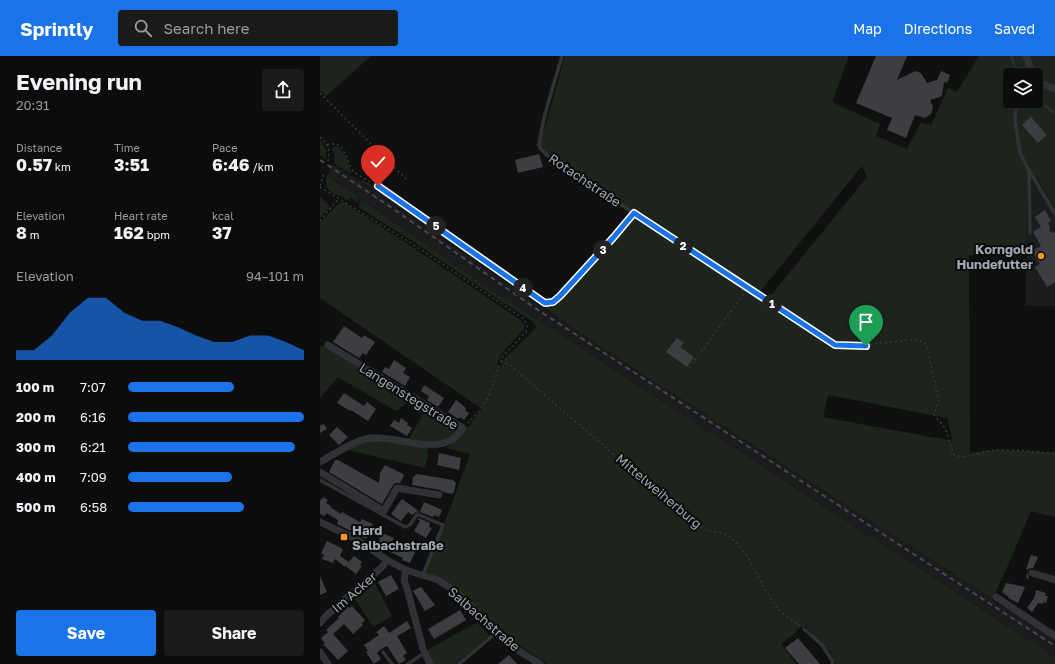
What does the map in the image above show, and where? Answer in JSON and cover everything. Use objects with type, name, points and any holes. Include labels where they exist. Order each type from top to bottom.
[{"type":"street","points":[[1026,56],[1030,68]]},
{"type":"street","points":[[1043,84],[1055,89]]},
{"type":"street","name":"Langenstegstraße","points":[[320,462],[351,445],[368,439],[378,437],[425,444],[440,444],[453,439],[463,428],[328,345]]},
{"type":"street","points":[[320,472],[384,511],[397,488],[439,495]]},
{"type":"street","name":"Salbachstraße","points":[[320,522],[356,539],[387,560],[406,570],[438,580],[466,600],[496,633],[519,651],[540,664]]},
{"type":"street","name":"Im Acker","points":[[320,623],[382,567],[387,560]]},
{"type":"street","points":[[406,570],[404,580],[418,623],[424,652],[430,664]]},
{"type":"street","points":[[1032,573],[1055,580]]},
{"type":"street","points":[[996,597],[1055,636]]},
{"type":"street","points":[[320,652],[328,664]]},
{"type":"lane","name":"Rotachstraße","points":[[562,56],[544,122],[540,140],[541,148],[549,157],[634,213]]},
{"type":"lane","points":[[1016,108],[1015,121],[1020,153],[1055,214]]},
{"type":"lane","points":[[1030,171],[1030,233]]},
{"type":"lane","points":[[320,480],[405,527],[410,526],[416,514],[443,525],[423,575]]},
{"type":"lane","points":[[804,629],[827,652],[833,662],[832,664]]},
{"type":"lane","points":[[459,664],[496,633]]},
{"type":"lane","points":[[383,652],[392,664]]},
{"type":"lane","points":[[408,664],[424,652]]},
{"type":"path","points":[[320,93],[407,180]]},
{"type":"path","points":[[320,138],[327,145],[329,153],[328,161]]},
{"type":"path","name":"Rotachstraße","points":[[327,145],[337,144],[342,149],[348,159],[351,169],[355,173],[386,191],[545,303],[553,302],[560,296],[634,213]]},
{"type":"path","points":[[324,174],[320,187],[410,242],[524,319],[527,326],[526,332],[503,356],[488,397],[481,409],[463,428]]},
{"type":"path","points":[[320,221],[339,198]]},
{"type":"path","points":[[634,213],[835,345],[866,346],[910,340],[923,341],[927,346],[939,401],[934,415],[946,430],[953,454],[957,457],[965,457],[989,451],[1003,450],[1055,454]]},
{"type":"path","points":[[689,368],[744,294],[744,288],[741,284]]},
{"type":"path","name":"Mittelweiherburg","points":[[501,361],[510,365],[693,523],[706,530],[730,537],[740,547],[774,605],[804,629]]},
{"type":"shaded area","points":[[320,56],[371,56],[326,96],[320,90]]},
{"type":"shaded area","points":[[565,56],[849,56],[832,102],[880,124],[876,136],[907,149],[921,122],[931,125],[948,88],[957,92],[979,56],[1055,56],[1055,206],[1036,176],[1029,176],[1026,256],[969,255],[970,453],[993,450],[1055,452],[1055,517],[1031,511],[992,599],[598,345],[362,182],[362,180],[378,188],[531,297],[551,308],[557,298],[632,216],[622,207],[558,167],[536,145],[546,124]],"holes":[[[862,166],[867,177],[768,299],[759,293]],[[695,254],[758,293],[752,293]],[[828,395],[947,418],[953,441],[823,417]]]},
{"type":"shaded area","points":[[320,140],[326,150],[326,159],[320,155]]},
{"type":"shaded area","points":[[335,146],[344,154],[352,173],[347,172],[335,164],[332,149]]},
{"type":"shaded area","points":[[331,163],[363,183],[598,345],[1055,640],[1055,657],[487,287],[368,203],[366,205],[361,203],[356,199],[356,195],[328,176]]},
{"type":"shaded area","points":[[327,175],[356,195],[358,201],[357,203],[351,197],[348,200],[328,189],[326,185]]},
{"type":"shaded area","name":"Korngold Hundefutter","points":[[1029,176],[1036,176],[1055,206],[1055,306],[1025,306]]},
{"type":"shaded area","points":[[320,196],[330,207],[320,218]]},
{"type":"shaded area","points":[[343,202],[522,321],[525,326],[524,329],[501,354],[497,365],[500,368],[505,358],[536,327],[532,321],[414,242],[358,207],[360,202],[365,205],[367,203],[487,287],[1055,657],[1055,664],[836,664],[830,652],[807,629],[807,626],[799,628],[781,644],[796,664],[547,664],[502,634],[465,596],[426,573],[470,454],[446,448],[461,436],[482,409],[320,298],[320,223],[337,205]]},
{"type":"shaded area","points":[[320,346],[324,346],[450,422],[458,429],[455,435],[444,441],[436,442],[409,439],[423,414],[407,403],[396,411],[338,377],[320,398]]},
{"type":"shaded area","points":[[373,440],[427,448],[428,456],[425,468],[348,450],[356,445]]},
{"type":"shaded area","points":[[373,580],[392,616],[373,627],[353,596]]},
{"type":"shaded area","points":[[478,622],[490,636],[456,664],[433,664],[427,650]]},
{"type":"building","points":[[876,56],[907,56],[897,80],[915,71],[921,73],[927,83],[937,80],[941,71],[950,75],[947,83],[944,82],[942,95],[930,100],[933,107],[931,114],[925,118],[915,115],[906,138],[887,130],[892,118],[856,103]]},
{"type":"building","points":[[1031,117],[1047,135],[1038,143],[1022,125]]},
{"type":"building","points":[[539,154],[543,167],[518,173],[515,160]]},
{"type":"building","points":[[1045,210],[1051,221],[1048,223],[1050,228],[1049,231],[1055,233],[1055,282],[1047,287],[1035,267],[1040,264],[1032,251],[1041,246],[1033,232],[1041,227],[1035,217]]},
{"type":"building","points":[[344,326],[362,338],[364,335],[375,342],[366,355],[363,353],[359,358],[333,342]]},
{"type":"building","points":[[677,338],[684,343],[680,347],[694,357],[687,367],[666,352]]},
{"type":"building","points":[[394,360],[406,368],[403,373],[410,377],[405,386],[382,372],[385,367],[389,369]]},
{"type":"building","points":[[424,385],[444,398],[438,407],[427,400],[429,396],[421,391]]},
{"type":"building","points":[[344,393],[364,406],[367,402],[376,409],[368,421],[337,403]]},
{"type":"building","points":[[456,400],[466,408],[465,410],[469,413],[464,420],[460,417],[458,419],[448,412]]},
{"type":"building","points":[[401,418],[412,428],[407,436],[390,426],[394,420],[399,423]]},
{"type":"building","points":[[324,424],[327,429],[320,433],[320,426]]},
{"type":"building","points":[[337,427],[348,437],[339,445],[329,435]]},
{"type":"building","points":[[439,453],[461,458],[459,470],[437,465]]},
{"type":"building","points":[[335,460],[338,460],[379,483],[380,473],[385,465],[403,474],[404,476],[400,483],[395,483],[393,485],[382,504],[329,472]]},
{"type":"building","points":[[417,474],[453,480],[456,483],[454,492],[452,494],[440,490],[412,485],[413,477]]},
{"type":"building","points":[[323,497],[328,500],[326,503],[331,506],[330,507],[341,514],[342,512],[360,522],[362,519],[373,524],[366,539],[337,524],[338,520],[326,513],[325,516],[320,514],[320,500]]},
{"type":"building","points":[[402,499],[420,512],[424,502],[442,510],[439,517],[434,515],[433,517],[417,511],[412,515],[408,512],[401,521],[391,514]]},
{"type":"building","points":[[418,518],[430,523],[429,527],[432,528],[426,538],[414,531],[420,521]]},
{"type":"building","points":[[382,533],[394,538],[390,546],[403,552],[407,543],[417,548],[410,563],[402,560],[403,558],[379,547],[380,544],[378,543]]},
{"type":"building","points":[[327,541],[343,549],[340,556],[349,562],[354,556],[362,562],[360,565],[362,566],[356,574],[346,566],[347,564],[345,567],[335,559],[333,563],[322,559],[324,555],[321,553]]},
{"type":"building","points":[[1031,555],[1038,557],[1033,568],[1028,570],[1026,569]]},
{"type":"building","points":[[391,575],[399,589],[386,596],[378,582]]},
{"type":"building","points":[[320,576],[327,592],[320,595]]},
{"type":"building","points":[[1006,583],[1025,587],[1018,603],[1008,598],[1009,597],[1002,592]]},
{"type":"building","points":[[421,587],[435,605],[425,611],[413,591]]},
{"type":"building","points":[[1036,590],[1046,593],[1045,596],[1048,596],[1046,603],[1038,603],[1032,612],[1027,608],[1034,598]]},
{"type":"building","points":[[352,606],[365,620],[362,623],[363,625],[353,634],[344,624],[333,634],[348,651],[338,660],[323,644],[325,643],[321,638],[328,632],[326,630],[339,618],[338,617],[348,607],[350,608]]},
{"type":"building","points":[[460,610],[466,620],[434,639],[428,629]]},
{"type":"building","points":[[407,621],[411,628],[397,636],[407,653],[403,656],[406,660],[399,664],[387,646],[377,653],[381,659],[374,664],[366,652],[368,651],[364,645],[379,635],[376,632],[384,626],[389,633]]},
{"type":"building","points":[[798,638],[820,664],[799,664],[785,648]]},
{"type":"building","points":[[509,655],[517,664],[498,664]]},
{"type":"waterway","points":[[1011,56],[1015,68]]},
{"type":"waterway","points":[[1043,105],[1055,113]]},
{"type":"railway","points":[[320,160],[392,208],[535,308],[1055,646]]},
{"type":"place","name":"Korngold Hundefutter","points":[[1041,256]]},
{"type":"place","name":"Hard Salbachstraße","points":[[344,537]]},
{"type":"route","points":[[378,186],[545,303],[553,302],[560,296],[634,213],[835,345],[866,346]]}]
